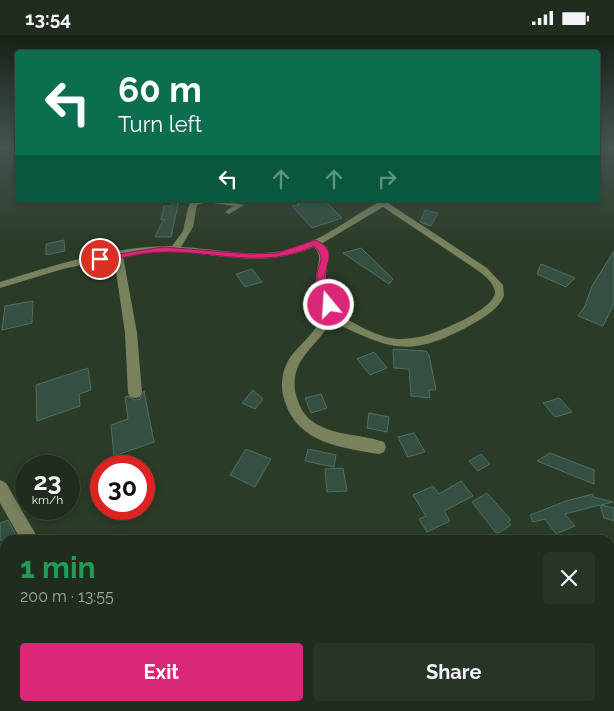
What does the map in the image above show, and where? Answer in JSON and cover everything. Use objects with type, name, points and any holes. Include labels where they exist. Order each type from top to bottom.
[{"type":"street","points":[[174,249],[190,226],[190,207],[194,203],[200,202]]},
{"type":"street","points":[[214,202],[240,205],[230,212]]},
{"type":"street","points":[[0,285],[62,267],[118,255],[174,249],[259,257],[277,256],[315,243],[350,225],[384,202]]},
{"type":"street","points":[[328,315],[378,339],[408,343],[443,334],[483,312],[495,304],[499,298],[498,284],[482,270],[436,236],[416,226],[387,202]]},
{"type":"street","points":[[315,243],[323,250],[326,260],[321,278],[329,298],[328,315],[311,343],[294,362],[287,376],[288,394],[296,413],[311,430],[330,438],[379,447]]},
{"type":"street","points":[[118,255],[131,333],[136,393]]},
{"type":"street","points":[[0,487],[27,535]]},
{"type":"building","points":[[173,202],[179,202],[171,237],[155,237],[164,219],[161,220],[164,206],[171,206]]},
{"type":"building","points":[[326,202],[342,218],[312,228],[292,206],[299,205],[297,203]]},
{"type":"building","points":[[425,210],[438,213],[431,226],[420,222]]},
{"type":"building","points":[[64,240],[65,251],[46,255],[46,244]]},
{"type":"building","points":[[361,248],[393,279],[389,284],[343,253]]},
{"type":"building","points":[[614,251],[614,304],[603,326],[578,316],[585,306],[592,286]]},
{"type":"building","points":[[541,264],[575,278],[566,287],[537,274]]},
{"type":"building","points":[[252,269],[262,282],[245,287],[236,274]]},
{"type":"building","points":[[33,301],[32,323],[2,330],[5,306]]},
{"type":"building","points":[[393,349],[426,351],[429,355],[436,390],[429,390],[430,398],[411,396],[409,369],[394,368]]},
{"type":"building","points":[[374,352],[387,368],[370,375],[357,359]]},
{"type":"building","points":[[88,368],[91,390],[79,394],[80,406],[37,421],[36,385]]},
{"type":"building","points":[[253,390],[263,399],[255,409],[242,403]]},
{"type":"building","points":[[144,391],[154,442],[114,455],[111,425],[128,419],[125,397],[128,396],[135,400],[140,399]]},
{"type":"building","points":[[321,394],[327,408],[311,413],[305,398]]},
{"type":"building","points":[[559,398],[572,412],[555,417],[543,403]]},
{"type":"building","points":[[369,413],[389,417],[387,432],[367,428]]},
{"type":"building","points":[[414,433],[425,452],[408,457],[398,437]]},
{"type":"building","points":[[246,449],[271,459],[255,487],[230,475]]},
{"type":"building","points":[[308,449],[336,455],[334,467],[305,461]]},
{"type":"building","points":[[550,453],[594,470],[594,484],[537,461]]},
{"type":"building","points":[[481,454],[490,464],[478,471],[469,461]]},
{"type":"building","points":[[343,468],[347,491],[327,492],[325,469]]},
{"type":"building","points":[[461,481],[473,496],[444,511],[450,521],[427,532],[419,519],[426,516],[413,495],[433,486],[439,494]]},
{"type":"building","points":[[487,493],[511,520],[508,522],[511,525],[499,533],[496,533],[472,502]]},
{"type":"building","points":[[593,494],[593,497],[613,502],[601,505],[614,508],[614,521],[604,518],[600,505],[565,514],[575,526],[556,534],[545,519],[533,522],[530,515],[566,501]]},
{"type":"building","points":[[8,520],[15,535],[0,535],[0,523]]},
{"type":"route","points":[[100,259],[163,249],[191,250],[250,257],[277,256],[315,243],[323,250],[326,260],[321,278],[329,298],[329,305]]}]
